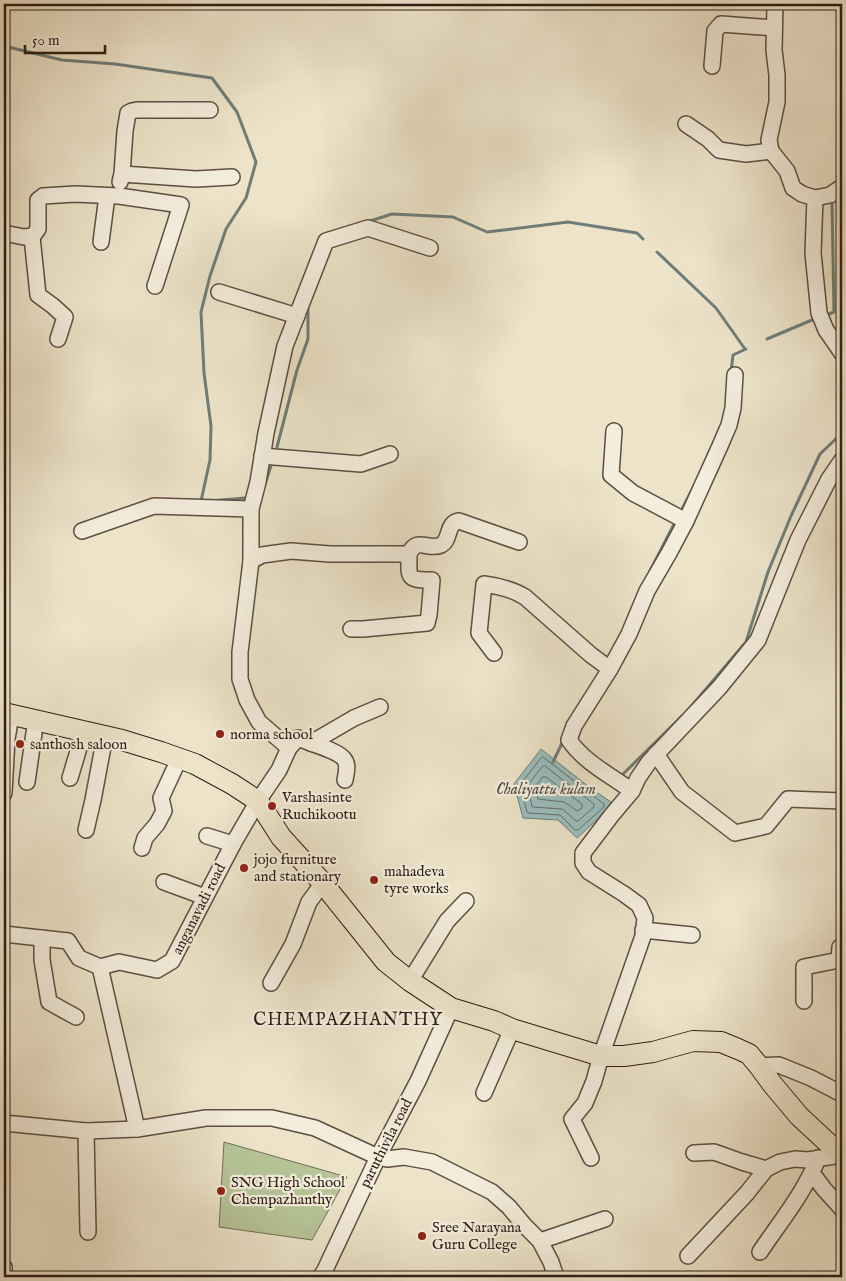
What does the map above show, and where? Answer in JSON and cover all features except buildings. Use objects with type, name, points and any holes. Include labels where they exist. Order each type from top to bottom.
[{"type":"main road","points":[[7,714],[122,740],[179,758],[195,764],[232,784],[258,801],[281,837],[323,883],[386,962],[410,981],[451,1008],[600,1056],[624,1056],[653,1052],[693,1041],[721,1042],[738,1048],[749,1054],[799,1116],[842,1155]]},
{"type":"street","points":[[775,4],[774,50],[777,75],[777,102],[769,140],[771,151],[787,171],[793,188],[802,194],[814,198],[830,195],[842,188]]},
{"type":"street","points":[[712,66],[715,31],[721,24],[774,28]]},
{"type":"street","points":[[101,242],[113,196],[122,174],[128,113],[132,110],[210,110]]},
{"type":"street","points":[[686,124],[708,139],[719,150],[746,154],[771,151]]},
{"type":"street","points":[[122,174],[196,179],[232,176]]},
{"type":"street","points":[[4,233],[24,237],[33,236],[38,229],[38,200],[43,196],[75,194],[113,196],[181,205],[155,286]]},
{"type":"street","points":[[814,198],[813,253],[819,313],[826,330],[842,353]]},
{"type":"street","points":[[345,780],[347,766],[344,759],[337,754],[298,738],[289,748],[259,722],[247,700],[240,679],[240,652],[251,561],[251,510],[285,346],[326,241],[368,228],[430,248]]},
{"type":"street","points":[[32,236],[38,295],[65,317],[58,340]]},
{"type":"street","points":[[219,292],[297,316]]},
{"type":"street","points":[[632,791],[586,758],[569,740],[574,726],[610,669],[629,634],[647,590],[669,553],[704,484],[729,425],[733,408],[735,375]]},
{"type":"street","points":[[614,431],[611,475],[633,493],[686,521]]},
{"type":"street","points":[[262,456],[361,464],[390,454]]},
{"type":"street","points":[[591,1158],[572,1119],[585,1103],[594,1082],[600,1056],[643,936],[645,918],[638,905],[590,872],[584,862],[584,853],[588,845],[632,791],[645,767],[719,688],[758,640],[798,540],[829,479],[842,460]]},
{"type":"street","points":[[82,532],[154,506],[251,510]]},
{"type":"street","points":[[351,630],[427,623],[432,580],[411,578],[409,574],[409,554],[416,545],[438,546],[443,544],[447,540],[451,524],[454,521],[519,542]]},
{"type":"street","points":[[251,561],[262,555],[291,551],[330,554],[409,554]]},
{"type":"street","points":[[494,653],[479,633],[484,584],[515,591],[525,597],[591,655],[610,669]]},
{"type":"street","points":[[311,743],[354,718],[380,707]]},
{"type":"street","points":[[4,793],[7,714]]},
{"type":"street","points":[[27,782],[36,720]]},
{"type":"street","points":[[70,778],[84,731]]},
{"type":"street","points":[[86,830],[105,736]]},
{"type":"street","name":"anganavadi road","points":[[100,967],[119,962],[157,970],[172,961],[233,844],[279,770],[289,748]]},
{"type":"street","points":[[656,754],[682,792],[735,833],[766,826],[788,799],[842,800]]},
{"type":"street","points":[[142,848],[145,838],[157,824],[164,811],[161,798],[179,758]]},
{"type":"street","points":[[207,836],[233,844]]},
{"type":"street","points":[[164,882],[206,897]]},
{"type":"street","points":[[271,983],[292,944],[309,902],[323,883]]},
{"type":"street","points":[[410,981],[447,921],[466,901]]},
{"type":"street","points":[[644,930],[692,935]]},
{"type":"street","points":[[4,934],[68,942],[79,958],[100,967],[137,1129]]},
{"type":"street","points":[[42,938],[42,960],[49,1002],[76,1017]]},
{"type":"street","points":[[804,1001],[804,967],[839,960],[840,947],[842,947]]},
{"type":"street","name":"paruthivila road","points":[[320,1277],[378,1157],[418,1081],[451,1008]]},
{"type":"street","points":[[484,1093],[512,1029]]},
{"type":"street","points":[[759,1066],[780,1065],[842,1094]]},
{"type":"street","points":[[4,1124],[86,1131],[137,1129],[206,1118],[272,1118],[315,1128],[387,1160],[404,1156],[432,1162],[492,1192],[509,1206],[524,1225],[540,1240],[556,1277]]},
{"type":"street","points":[[86,1131],[88,1232]]},
{"type":"street","points":[[694,1153],[714,1152],[766,1169]]},
{"type":"street","points":[[760,1252],[792,1205],[815,1166],[842,1155]]},
{"type":"street","points":[[688,1256],[747,1193],[766,1169],[780,1162],[795,1159],[808,1160],[815,1166],[824,1188],[842,1209]]},
{"type":"street","points":[[540,1240],[605,1219]]},
{"type":"street","points":[[4,1267],[4,1277]]},
{"type":"green space","points":[[224,1142],[347,1177],[312,1240],[219,1227]]},
{"type":"water","name":"Chaliyattu kulam","points":[[541,749],[614,804],[577,838],[558,820],[523,818],[514,784]]},
{"type":"waterway","points":[[4,46],[62,60],[115,64],[212,78],[237,112],[256,162],[246,198],[226,229],[210,276],[201,312],[204,373],[211,426],[210,460],[202,501]]},
{"type":"waterway","points":[[829,314],[834,312],[832,202],[842,196]]},
{"type":"waterway","points":[[367,222],[392,214],[453,217],[487,232],[568,222],[637,233],[643,239]]},
{"type":"waterway","points":[[657,252],[716,308],[745,349]]},
{"type":"waterway","points":[[277,447],[297,370],[308,339],[308,306]]},
{"type":"waterway","points":[[767,339],[812,320]]},
{"type":"waterway","points":[[731,372],[733,355],[746,349]]},
{"type":"waterway","points":[[688,710],[746,642],[768,572],[791,516],[820,454],[842,433]]},
{"type":"waterway","points":[[264,487],[271,466]]},
{"type":"waterway","points":[[682,509],[693,488]]},
{"type":"waterway","points":[[209,501],[245,498]]},
{"type":"waterway","points":[[650,571],[674,524]]},
{"type":"waterway","points":[[619,778],[682,716]]},
{"type":"waterway","points":[[553,762],[564,739]]},
{"type":"place","name":"norma school","points":[[220,734]]},
{"type":"place","name":"santhosh saloon","points":[[20,744]]},
{"type":"place","name":"Varshasinte Ruchikootu","points":[[272,806]]},
{"type":"place","name":"jojo furniture and stationary","points":[[244,868]]},
{"type":"place","name":"mahadeva tyre works","points":[[374,880]]},
{"type":"place","name":"SNG High School Chempazhanthy","points":[[221,1191]]},
{"type":"place","name":"Sree Narayana Guru College","points":[[422,1236]]},
{"type":"district","name":"CHEMPAZHANTHY","points":[[348,1020]]}]
